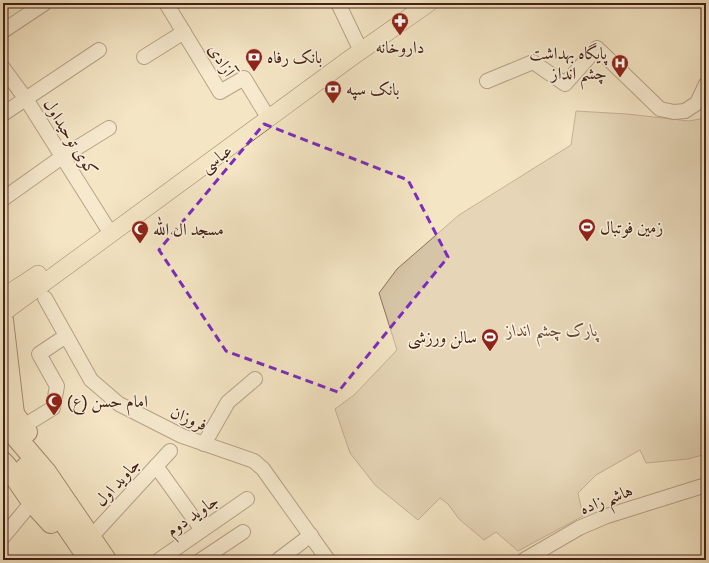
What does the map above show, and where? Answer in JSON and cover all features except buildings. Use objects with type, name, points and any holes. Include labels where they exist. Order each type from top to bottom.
[{"type":"highway","points":[[3,320],[10,415],[40,476],[87,548]]},
{"type":"highway","points":[[10,415],[72,492],[87,548]]},
{"type":"highway","points":[[3,441],[40,476]]},
{"type":"highway","points":[[3,462],[32,502],[52,524],[106,560]]},
{"type":"main road","name":"عباسى","points":[[360,48],[415,3]]},
{"type":"main road","name":"عباسى","points":[[3,313],[267,115],[360,48],[429,3]]},
{"type":"main road","name":"عباسى","points":[[3,297],[267,115]]},
{"type":"street","points":[[3,31],[45,3]]},
{"type":"street","name":"آزادی","points":[[166,3],[220,92],[244,78],[267,115]]},
{"type":"street","points":[[338,3],[360,48]]},
{"type":"street","points":[[144,57],[184,32]]},
{"type":"street","points":[[487,81],[532,62],[565,84],[598,48],[660,109],[674,112],[685,111],[697,103],[706,84]]},
{"type":"street","points":[[3,114],[99,50]]},
{"type":"street","name":"کوی توحیداول","points":[[3,68],[26,99],[106,226]]},
{"type":"street","points":[[3,199],[62,157],[109,128]]},
{"type":"street","name":"فروزان","points":[[45,298],[91,380],[119,404],[182,436],[254,461],[263,469],[328,560]]},
{"type":"street","points":[[10,415],[53,408],[58,386],[39,354],[66,336]]},
{"type":"street","points":[[204,444],[228,402],[255,379]]},
{"type":"street","name":"جاوید اول","points":[[87,548],[170,451]]},
{"type":"street","points":[[156,466],[202,530]]},
{"type":"street","name":"هاشم زاده","points":[[524,560],[579,528],[607,516],[706,484]]},
{"type":"street","name":"جاوید دوم","points":[[159,560],[247,499]]},
{"type":"street","points":[[3,537],[32,502]]},
{"type":"street","points":[[201,560],[243,532]]},
{"type":"street","points":[[278,560],[311,535]]},
{"type":"highlighted area","points":[[264,124],[408,180],[448,257],[338,392],[226,351],[159,250]]},
{"type":"green space","name":"پارک چشم انداز","points":[[576,111],[627,114],[689,121],[705,118],[706,111],[706,454],[688,459],[646,463],[640,450],[596,475],[578,493],[583,516],[518,551],[496,532],[484,540],[459,519],[448,504],[440,498],[418,520],[375,485],[350,453],[335,409],[354,395],[397,350],[379,293],[397,269],[459,215],[571,145]]},
{"type":"place","name":"داروخانه","points":[[400,36]]},
{"type":"place","name":"بانک رفاه","points":[[254,72]]},
{"type":"place","name":"پایگاه بهداشت چشم انداز","points":[[620,78]]},
{"type":"place","name":"بانک سپه","points":[[333,104]]},
{"type":"place","name":"زمین فوتبال","points":[[587,242]]},
{"type":"place","name":"مسجد ال الله","points":[[140,244]]},
{"type":"place","name":"سالن ورزشی","points":[[490,352]]},
{"type":"place","name":"امام حسن (ع)","points":[[54,416]]}]
